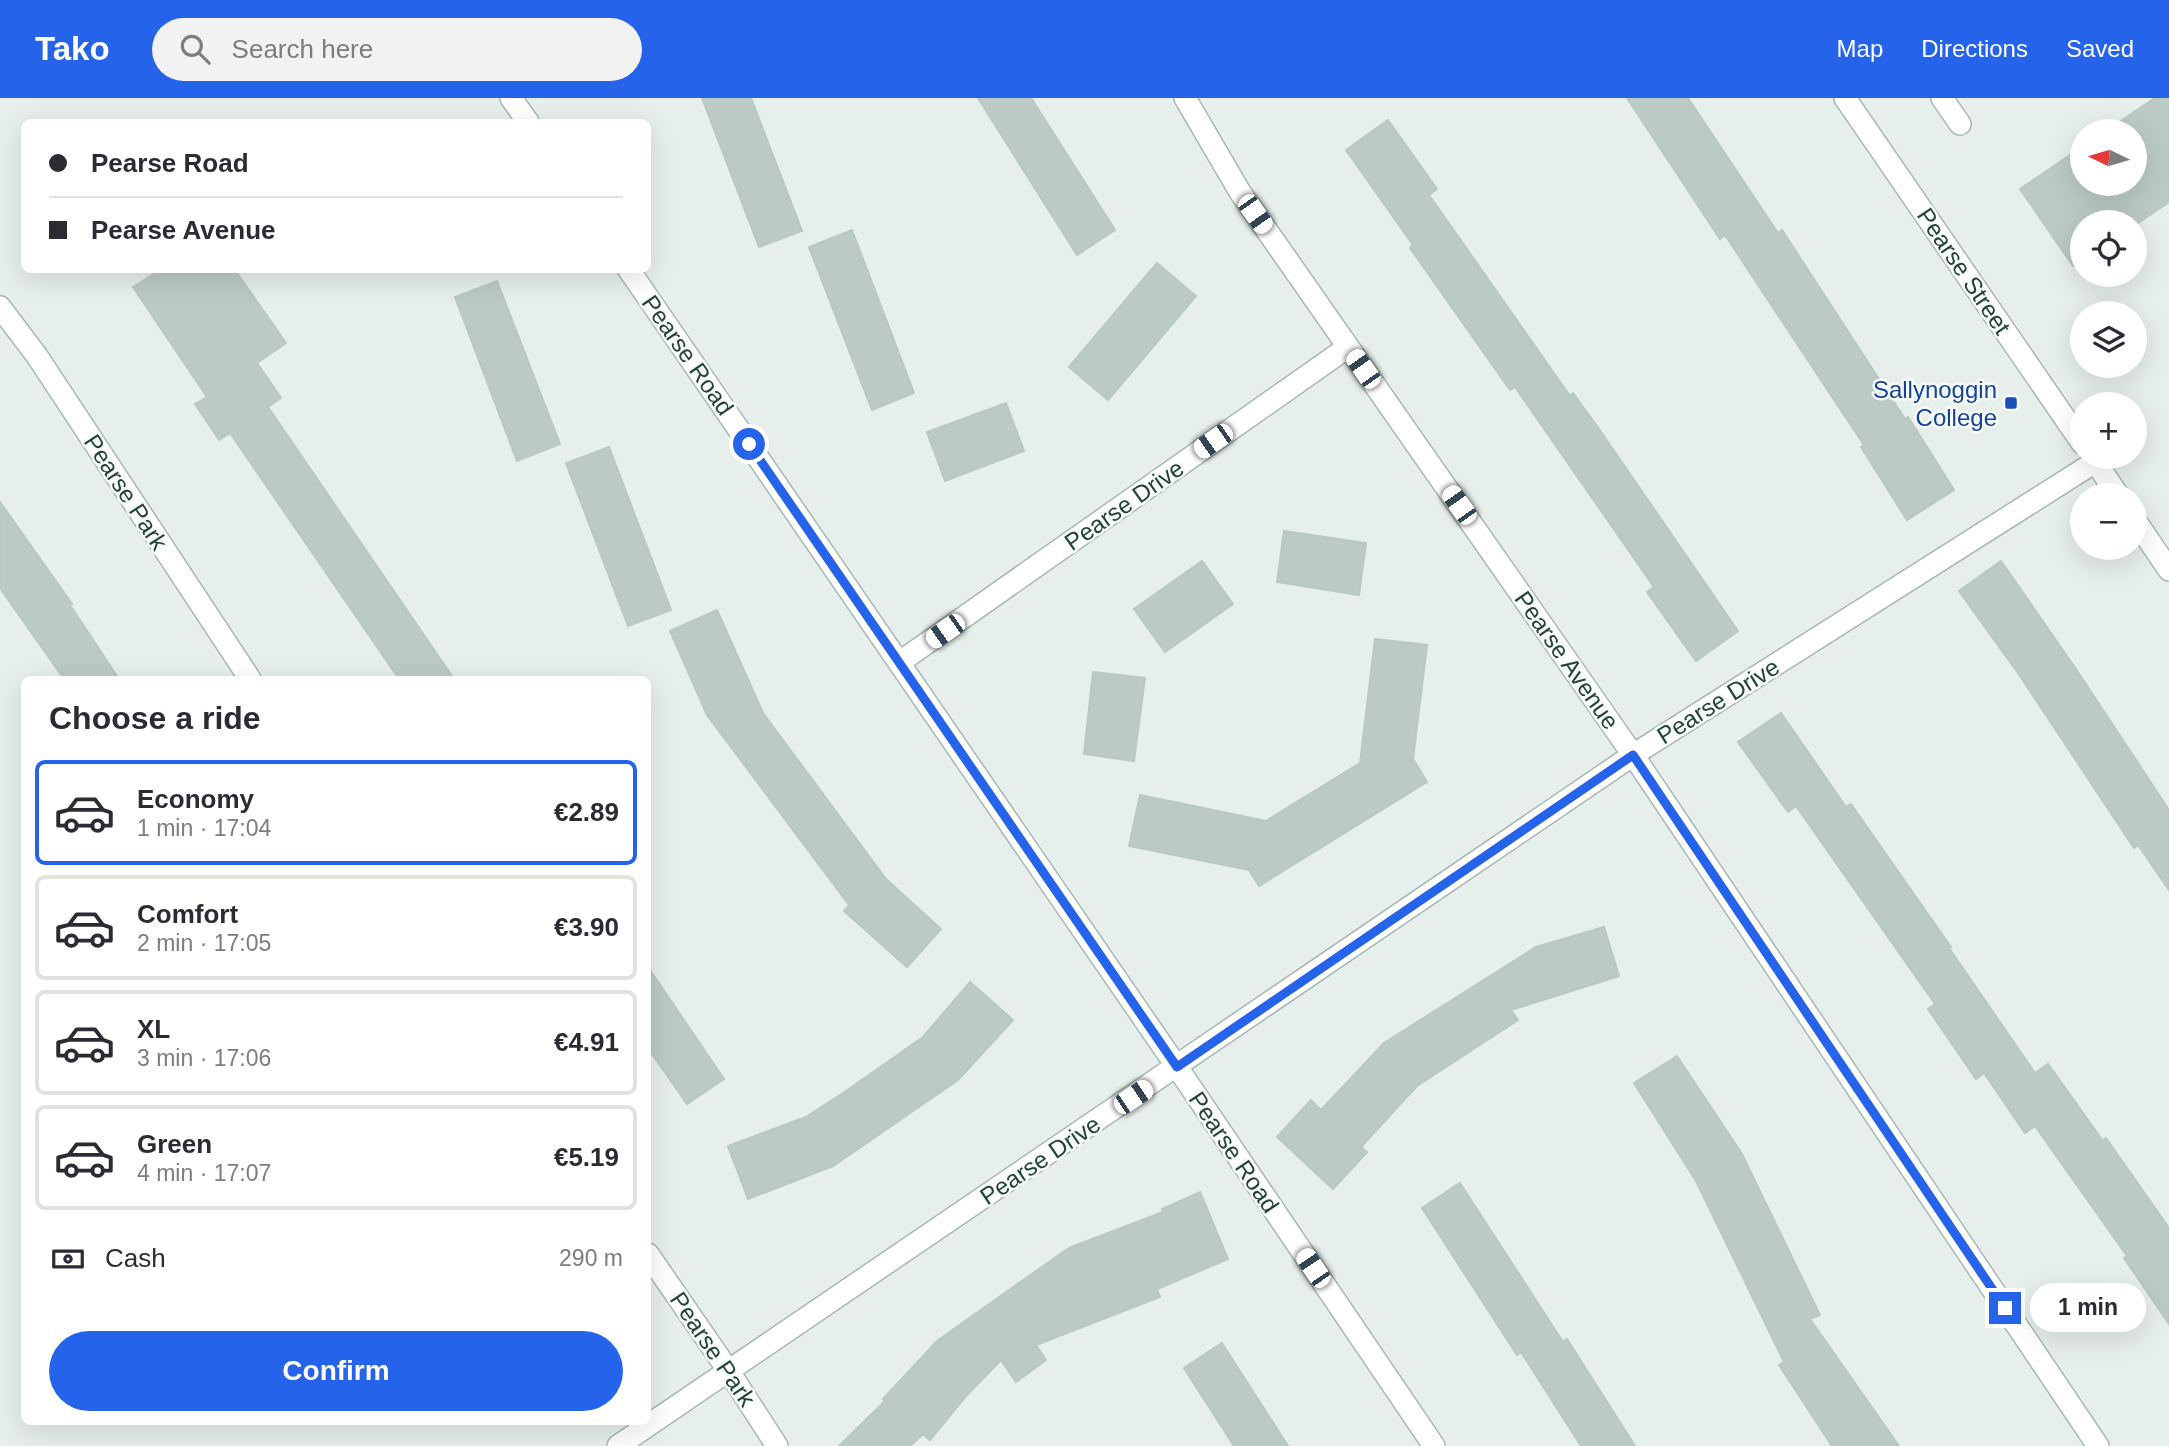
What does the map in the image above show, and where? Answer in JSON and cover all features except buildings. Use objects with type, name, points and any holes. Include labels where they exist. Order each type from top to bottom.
[{"type":"street","points":[[511,98],[526,119]]},
{"type":"street","name":"Pearse Avenue","points":[[1185,98],[1240,192],[1633,755],[2098,1446]]},
{"type":"street","name":"Pearse Street","points":[[1845,98],[2070,426]]},
{"type":"street","points":[[1942,98],[1960,124]]},
{"type":"street","name":"Pearse Road","points":[[631,273],[900,662],[1434,1446]]},
{"type":"street","name":"Pearse Park","points":[[0,307],[37,356],[248,676]]},
{"type":"street","name":"Pearse Drive","points":[[900,662],[1348,347]]},
{"type":"street","name":"Pearse Drive","points":[[651,1423],[1633,755],[2077,469]]},
{"type":"street","points":[[2147,538],[2169,570]]},
{"type":"street","name":"Pearse Park","points":[[651,1258],[777,1446]]},
{"type":"street","name":"Pearse Drive","points":[[618,1446],[648,1425]]},
{"type":"place","name":"Sallynoggin College","points":[[2011,403]]},
{"type":"route","points":[[749,444],[1177,1067],[1633,755],[2005,1308]]}]
